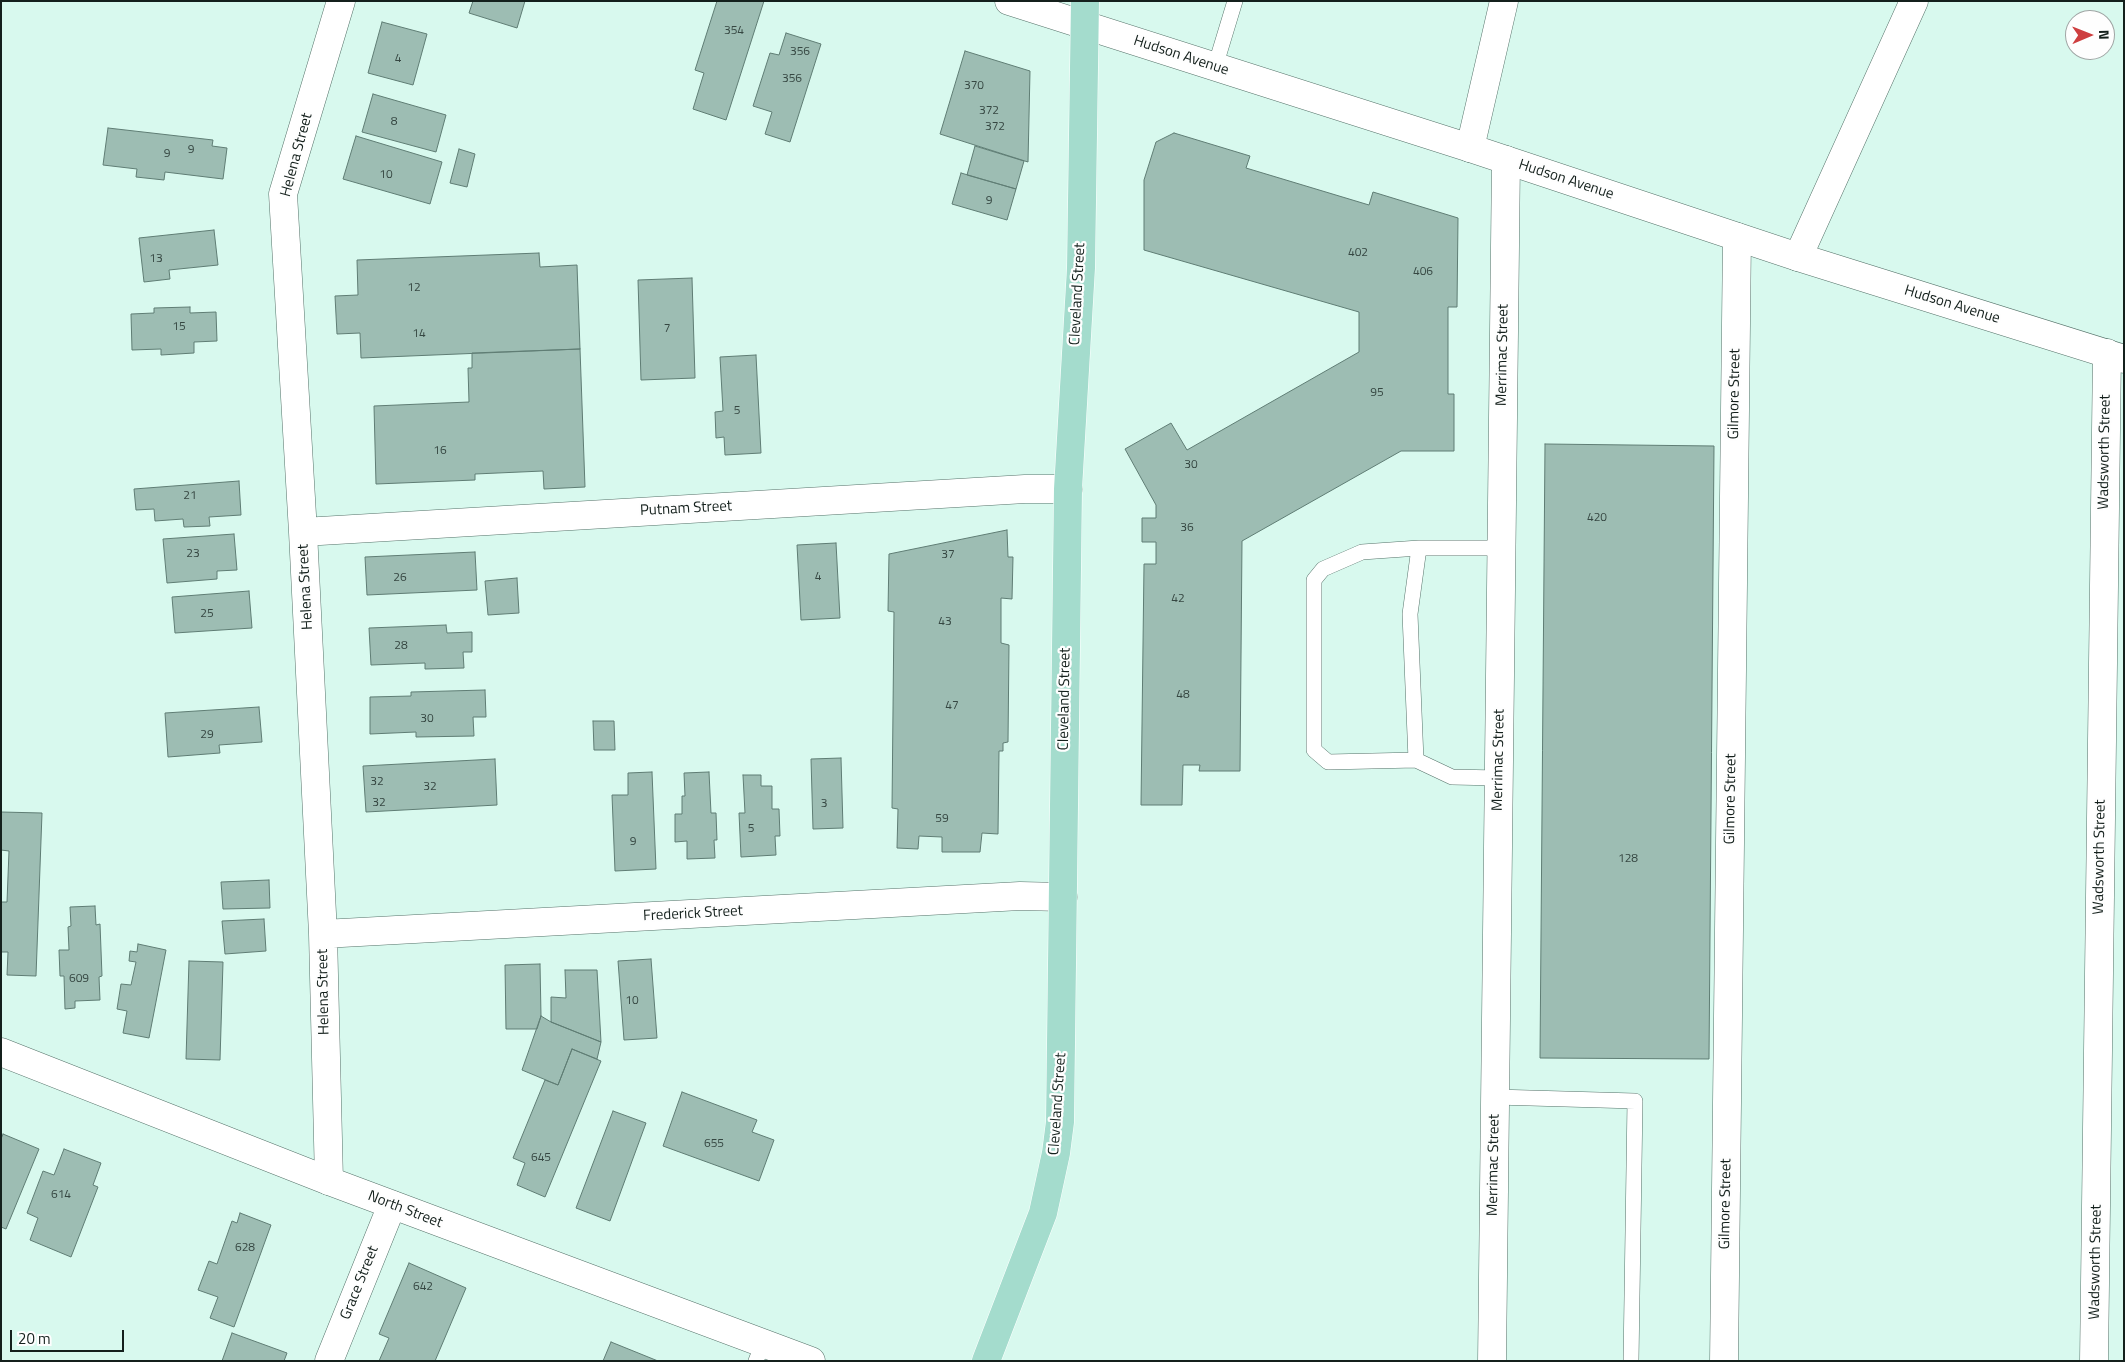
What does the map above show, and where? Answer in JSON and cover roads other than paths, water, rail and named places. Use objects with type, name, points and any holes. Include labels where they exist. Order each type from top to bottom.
[{"type":"main road","name":"Cleveland Street","points":[[986,1361],[1043,1213],[1056,1152],[1061,1088],[1068,488],[1081,268],[1084,13]]},
{"type":"street","name":"Helena Street","points":[[329,1181],[323,934],[303,532],[283,194],[341,1]]},
{"type":"street","name":"Hudson Avenue","points":[[1009,1],[1084,13],[1215,67],[1470,148],[1798,257],[2115,356]]},
{"type":"street","points":[[1470,148],[1504,1]]},
{"type":"street","points":[[1798,257],[1914,1]]},
{"type":"street","name":"Merrimac Street","points":[[1492,1361],[1506,160]]},
{"type":"street","name":"Gilmore Street","points":[[1724,1361],[1737,237]]},
{"type":"street","name":"Wadsworth Street","points":[[2094,1361],[2115,356]]},
{"type":"street","name":"Putnam Street","points":[[303,532],[1015,489],[1068,488]]},
{"type":"street","name":"Frederick Street","points":[[323,934],[1010,897],[1063,897]]},
{"type":"street","name":"North Street","points":[[1,1052],[760,1352],[810,1361]]},
{"type":"street","name":"Grace Street","points":[[329,1361],[392,1205]]},
{"type":"lane","points":[[1215,67],[1235,1]]},
{"type":"lane","points":[[1498,778],[1452,777],[1416,760],[1328,762],[1314,750],[1314,580],[1323,569],[1362,552],[1419,548],[1501,548]]},
{"type":"lane","points":[[1416,760],[1410,614],[1419,548]]},
{"type":"lane","points":[[1495,1098],[1635,1100],[1631,1361]]}]
